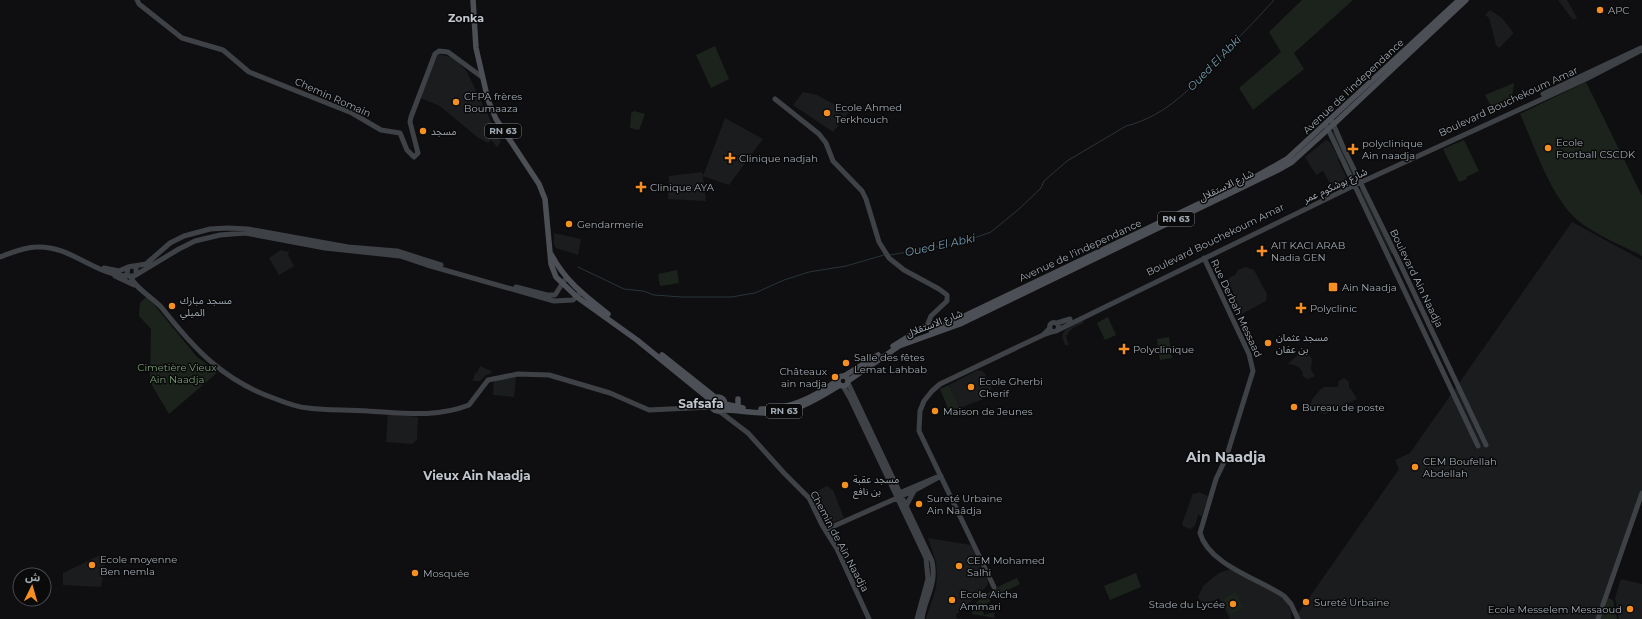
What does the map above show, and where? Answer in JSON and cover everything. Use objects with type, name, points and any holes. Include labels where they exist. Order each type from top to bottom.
[{"type":"main road","name":"RN 63","points":[[473,0],[476,48],[488,100],[496,119],[539,184],[545,199],[552,269],[561,283],[638,340],[713,402]]},
{"type":"main road","name":"Avenue de l'independance","points":[[1332,122],[1459,0]]},
{"type":"main road","name":"شارع الاستقلال","points":[[843,383],[890,352],[928,331],[960,324],[1047,283],[1292,162],[1332,122],[1466,0]]},
{"type":"main road","name":"Avenue de l'independance","points":[[843,383],[840,377],[860,368],[892,347],[965,315],[1257,176],[1287,159],[1327,127]]},
{"type":"main road","name":"RN 63","points":[[551,254],[579,295]]},
{"type":"main road","name":"RN 63","points":[[725,404],[766,410],[785,407],[843,383]]},
{"type":"main road","name":"RN 63","points":[[721,410],[767,413],[786,411],[803,406],[843,383]]},
{"type":"main road","points":[[721,398],[725,404],[721,410],[714,410],[713,402],[721,398]]},
{"type":"main road","points":[[738,399],[738,407]]},
{"type":"street","name":"Chemin Romain","points":[[137,0],[139,4],[182,38],[223,50],[249,72],[352,113],[381,130],[400,134],[407,150],[414,156],[418,153],[410,122],[411,117],[435,54],[443,51],[448,52],[482,77]]},
{"type":"street","name":"شارع بوشكوم عمر","points":[[1051,330],[1058,330],[1354,184],[1588,78],[1642,49]]},
{"type":"street","points":[[775,99],[819,134],[826,143],[833,162],[862,190],[883,249],[892,261],[947,295],[947,301],[931,316],[928,331]]},
{"type":"street","name":"Boulevard Ain Naadja","points":[[1332,122],[1486,445]]},
{"type":"street","name":"Boulevard Ain Naadja","points":[[1327,127],[1478,446]]},
{"type":"street","name":"Boulevard Bouchekoum Amar","points":[[940,476],[919,431],[920,411],[924,401],[940,384],[1043,335],[1051,330],[1051,324],[1072,318],[1354,184]]},
{"type":"street","points":[[0,256],[28,245],[49,244],[65,249],[110,270],[119,271],[130,266],[146,264],[162,249],[177,238],[210,229],[248,229],[326,246]]},
{"type":"street","points":[[111,274],[133,276],[178,248],[195,241],[220,235],[245,234],[400,256],[554,301],[566,301],[579,295]]},
{"type":"street","points":[[0,256],[28,248],[49,247],[66,252],[136,285],[160,307],[196,350],[224,373],[258,393],[297,406],[324,410],[368,411],[420,415],[469,405],[488,380],[518,374],[549,375],[605,391],[649,410],[713,402]]},
{"type":"street","points":[[346,249],[397,251],[435,264],[547,295],[556,294],[561,283],[566,278]]},
{"type":"street","name":"Rue Derbah Messaad","points":[[1204,258],[1249,354],[1253,366],[1252,378],[1226,458],[1216,479],[1200,533],[1201,537],[1209,550],[1225,563],[1284,596],[1291,604],[1298,619]]},
{"type":"street","points":[[130,266],[126,272],[133,276],[136,285]]},
{"type":"street","points":[[130,266],[137,269],[133,276]]},
{"type":"street","points":[[1057,323],[1058,330]]},
{"type":"street","points":[[843,383],[896,484],[898,495],[906,506],[929,553],[934,568],[933,584],[922,619]]},
{"type":"street","points":[[843,383],[898,495],[928,565],[928,579],[917,619]]},
{"type":"street","name":"Chemin de Aïn Naadja","points":[[721,410],[748,433],[809,498],[837,550],[869,619]]},
{"type":"street","points":[[825,530],[898,495],[932,482],[940,476]]},
{"type":"street","points":[[940,476],[994,587]]},
{"type":"street","points":[[906,506],[913,489],[932,478],[940,476]]},
{"type":"street","points":[[932,482],[945,484]]},
{"type":"street","points":[[896,484],[913,489]]},
{"type":"street","points":[[1598,619],[1642,493]]},
{"type":"shaded area","points":[[1558,0],[1567,0],[1577,18],[1573,20]]},
{"type":"shaded area","points":[[1490,10],[1502,18],[1513,32],[1513,34],[1499,48],[1496,45],[1489,18],[1485,15]]},
{"type":"shaded area","name":"CFPA frères Boumaaza","points":[[438,54],[455,58],[467,72],[501,142],[497,147],[491,140],[488,143],[477,137],[440,106],[420,98]]},
{"type":"shaded area","name":"Ecole Ahmed Terkhouch","points":[[803,92],[817,95],[849,112],[833,132],[793,105]]},
{"type":"shaded area","name":"Clinique nadjah","points":[[725,118],[763,139],[729,185],[703,176]]},
{"type":"shaded area","points":[[1326,140],[1330,142],[1348,181],[1345,186],[1334,191],[1323,171],[1316,175],[1305,157]]},
{"type":"shaded area","points":[[702,172],[706,201],[668,199],[669,176]]},
{"type":"shaded area","points":[[1572,222],[1642,260],[1642,495],[1598,619],[1298,619],[1297,615],[1399,469],[1395,460],[1410,453]]},
{"type":"shaded area","points":[[554,233],[581,239],[578,255],[556,248],[554,245]]},
{"type":"shaded area","points":[[281,250],[289,252],[288,255],[294,266],[279,275],[269,258]]},
{"type":"shaded area","points":[[1245,267],[1254,270],[1267,294],[1266,301],[1240,315],[1232,299],[1235,297],[1227,279],[1235,275],[1238,270]]},
{"type":"shaded area","points":[[1083,320],[1084,323],[1073,328],[1069,332],[1066,337],[1069,345],[1065,345],[1062,336],[1065,330]]},
{"type":"shaded area","points":[[1305,348],[1312,359],[1311,370],[1315,376],[1308,379],[1302,376],[1303,373],[1299,367],[1291,364],[1287,365]]},
{"type":"shaded area","points":[[480,366],[492,371],[480,381],[473,381],[475,373],[477,373]]},
{"type":"shaded area","name":"Ecole Gherbi Cherif","points":[[978,370],[984,372],[992,389],[984,393],[986,398],[960,408],[949,385]]},
{"type":"shaded area","points":[[516,377],[514,397],[493,395],[494,380]]},
{"type":"shaded area","points":[[1344,378],[1349,382],[1349,388],[1357,399],[1325,414],[1308,409],[1313,398],[1320,390],[1324,387],[1338,387],[1339,381]]},
{"type":"shaded area","points":[[388,414],[418,417],[417,440],[412,444],[386,442]]},
{"type":"shaded area","points":[[827,486],[833,490],[844,518],[823,527],[809,495]]},
{"type":"shaded area","points":[[1198,492],[1208,496],[1202,516],[1198,515],[1195,526],[1190,529],[1182,524],[1193,493],[1197,494]]},
{"type":"shaded area","points":[[928,538],[971,545],[987,579],[988,584],[985,588],[956,615],[956,618],[963,619],[926,619],[936,588],[937,575],[936,562]]},
{"type":"shaded area","name":"Ecole moyenne Ben nemla","points":[[102,554],[106,557],[101,587],[63,585],[63,573]]},
{"type":"shaded area","points":[[1231,569],[1282,597],[1288,603],[1291,619],[1230,619],[1219,598],[1203,606],[1198,597],[1203,586],[1219,573]]},
{"type":"shaded area","name":"Ecole Messelem Messaoud","points":[[1621,579],[1642,584],[1642,619],[1619,619],[1615,598]]},
{"type":"green space","points":[[1302,0],[1353,0],[1294,53],[1304,69],[1253,110],[1239,88],[1281,52],[1269,32]]},
{"type":"green space","points":[[715,46],[729,79],[711,88],[696,55]]},
{"type":"green space","points":[[1586,82],[1642,196],[1642,256],[1585,226],[1573,216],[1563,204],[1546,175],[1520,114]]},
{"type":"green space","points":[[1514,83],[1512,97],[1508,107],[1491,106],[1485,95]]},
{"type":"green space","points":[[634,111],[645,114],[639,130],[630,128],[631,113]]},
{"type":"green space","points":[[1334,132],[1357,179],[1355,180],[1332,133]]},
{"type":"green space","points":[[1464,140],[1479,171],[1466,177],[1467,179],[1459,182],[1443,149]]},
{"type":"green space","points":[[1359,189],[1361,189],[1393,253],[1391,254]]},
{"type":"green space","points":[[677,270],[679,283],[660,286],[658,274]]},
{"type":"green space","name":"Cimetière Vieux Ain Naadja","points":[[147,296],[197,357],[218,372],[169,414],[150,382],[151,329],[139,316],[140,303]]},
{"type":"green space","points":[[1108,317],[1116,335],[1105,340],[1097,323]]},
{"type":"green space","points":[[1169,337],[1172,358],[1160,360],[1157,339]]},
{"type":"green space","points":[[949,385],[960,408],[949,411],[940,389]]},
{"type":"green space","points":[[1136,573],[1141,587],[1110,600],[1104,586]]},
{"type":"green space","points":[[1017,578],[1020,584],[991,598],[990,602],[982,606],[984,615],[995,612],[995,618],[972,614],[973,608],[983,597]]},
{"type":"green space","name":"Stade du Lycée","points":[[1236,592],[1243,608],[1231,615],[1223,599]]},
{"type":"green space","points":[[1608,598],[1613,600],[1617,619],[1601,619]]},
{"type":"waterway","name":"Oued El Abki","points":[[890,255],[960,243],[991,232],[1019,209],[1041,188],[1044,181],[1067,161],[1126,126],[1154,115],[1179,98],[1201,78],[1274,0]]},
{"type":"waterway","name":"Oued El Abki","points":[[578,267],[624,289],[643,291],[654,295],[682,297],[731,297],[755,293],[784,280],[809,272],[846,266],[884,255]]},
{"type":"place","name":"APC","points":[[1600,10]]},
{"type":"place","name":"CFPA frères Boumaaza","points":[[456,102]]},
{"type":"place","name":"Ecole Ahmed Terkhouch","points":[[827,113]]},
{"type":"place","name":"مسجد","points":[[423,131]]},
{"type":"place","name":"Ecole Football CSCDK","points":[[1548,148]]},
{"type":"place","name":"polyclinique Ain naadja","points":[[1353,149]]},
{"type":"place","name":"Clinique nadjah","points":[[730,158]]},
{"type":"place","name":"Clinique AYA","points":[[641,187]]},
{"type":"place","name":"Gendarmerie","points":[[569,224]]},
{"type":"place","name":"AIT KACI ARAB Nadia GEN","points":[[1262,251]]},
{"type":"place","name":"Ain Naadja","points":[[1333,287]]},
{"type":"place","name":"مسجد مبارك الميلي","points":[[172,306]]},
{"type":"place","name":"Polyclinic","points":[[1301,308]]},
{"type":"place","name":"مسجد عثمان بن عفان","points":[[1268,343]]},
{"type":"place","name":"Polyclinique","points":[[1124,349]]},
{"type":"place","name":"Salle des fêtes Lemat Lahbab","points":[[846,363]]},
{"type":"place","name":"Châteaux ain nadja","points":[[835,377]]},
{"type":"place","name":"Ecole Gherbi Cherif","points":[[971,387]]},
{"type":"place","name":"Bureau de poste","points":[[1294,407]]},
{"type":"place","name":"Maison de Jeunes","points":[[935,411]]},
{"type":"place","name":"CEM Boufellah Abdellah","points":[[1415,467]]},
{"type":"place","name":"مسجد عقبة بن نافع","points":[[845,485]]},
{"type":"place","name":"Sureté Urbaine Ain Naâdja","points":[[919,504]]},
{"type":"place","name":"Ecole moyenne Ben nemla","points":[[92,565]]},
{"type":"place","name":"CEM Mohamed Salhi","points":[[959,566]]},
{"type":"place","name":"Mosquée","points":[[415,573]]},
{"type":"place","name":"Ecole Aicha Ammari","points":[[952,600]]},
{"type":"place","name":"Sureté Urbaine","points":[[1306,602]]},
{"type":"place","name":"Stade du Lycée","points":[[1233,604]]},
{"type":"place","name":"Ecole Messelem Messaoud","points":[[1630,609]]},
{"type":"district","name":"Zonka","points":[[466,18]]},
{"type":"district","name":"Safsafa","points":[[701,404]]},
{"type":"district","name":"Ain Naadja","points":[[1226,457]]},
{"type":"district","name":"Vieux Ain Naadja","points":[[477,476]]}]
